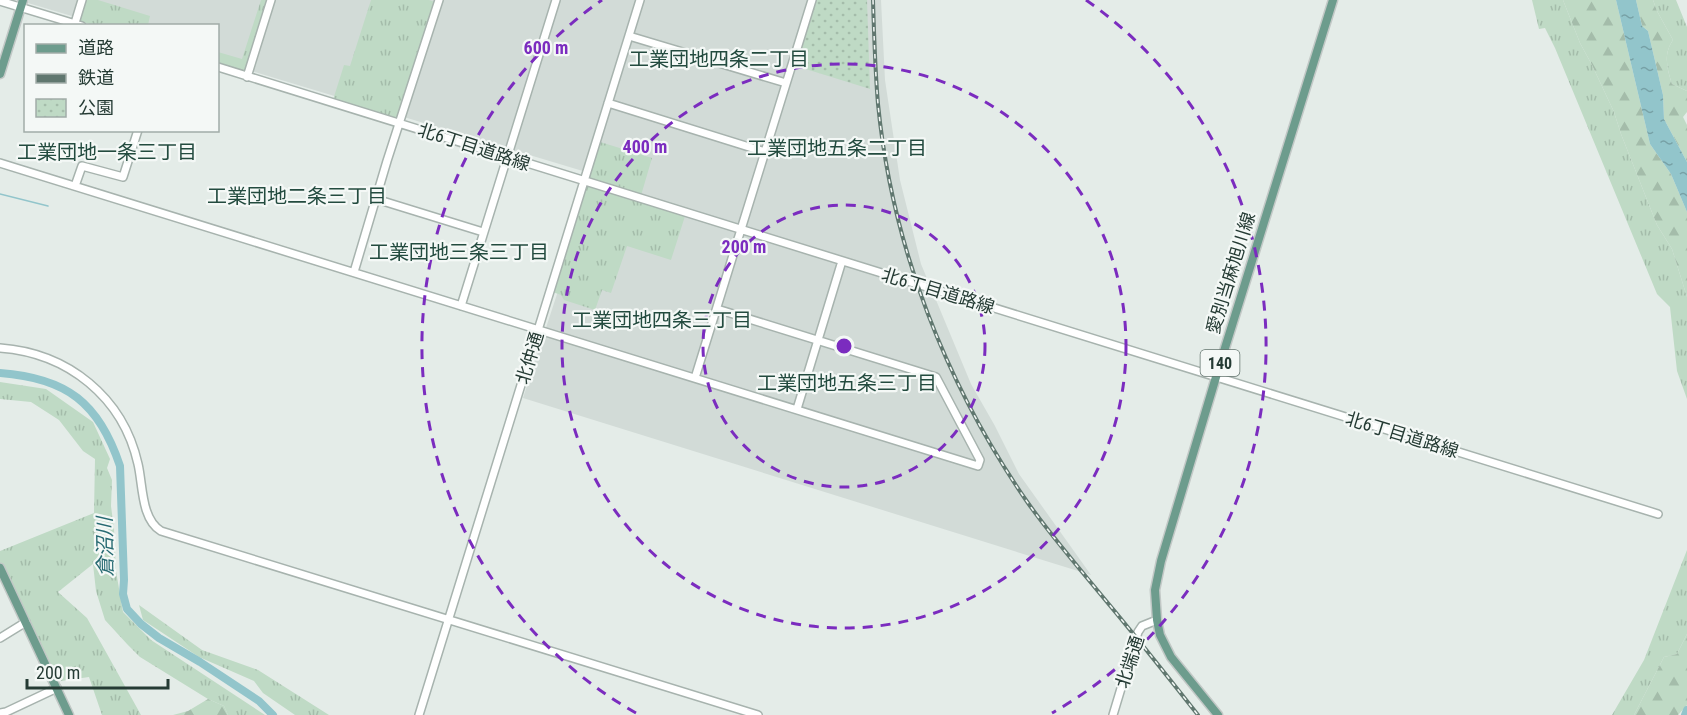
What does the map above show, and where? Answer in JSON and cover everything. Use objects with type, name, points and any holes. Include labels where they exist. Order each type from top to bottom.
[{"type":"main road","name":"愛別当麻旭川線","points":[[1218,715],[1171,657],[1160,636],[1155,590],[1161,561],[1216,377],[1333,0]]},
{"type":"main road","points":[[0,74],[22,4]]},
{"type":"main road","points":[[0,568],[69,715]]},
{"type":"street","points":[[0,1],[22,4],[79,24],[82,0]]},
{"type":"street","points":[[248,76],[271,0]]},
{"type":"street","points":[[354,272],[439,0]]},
{"type":"street","points":[[461,306],[556,0]]},
{"type":"street","name":"北仲通","points":[[419,715],[640,0]]},
{"type":"street","points":[[695,378],[812,0]]},
{"type":"street","points":[[629,36],[786,83]]},
{"type":"street","name":"北6丁目道路線","points":[[219,67],[1658,514]]},
{"type":"street","points":[[608,104],[765,152]]},
{"type":"street","points":[[75,186],[82,166],[123,177],[137,132]]},
{"type":"street","points":[[0,163],[978,466],[980,460],[936,377],[717,309]]},
{"type":"street","points":[[376,199],[483,232]]},
{"type":"street","points":[[797,409],[842,261]]},
{"type":"street","points":[[0,348],[34,353],[60,363],[82,378],[110,403],[121,418],[133,444],[147,515],[155,527],[161,531],[758,715]]},
{"type":"street","name":"北端通","points":[[1113,715],[1138,632],[1142,626],[1157,620]]},
{"type":"street","points":[[0,638],[26,622]]},
{"type":"street","points":[[0,714],[57,688]]},
{"type":"shaded area","points":[[29,0],[881,0],[885,80],[900,180],[921,264],[971,384],[1019,474],[1091,575],[523,398],[596,175],[219,61],[219,24],[99,24],[28,3]]},
{"type":"green space","points":[[86,0],[98,0],[150,16],[148,24],[90,24],[79,21]]},
{"type":"green space","points":[[261,0],[269,0],[246,73],[219,64],[219,52],[242,59]]},
{"type":"green space","points":[[371,0],[429,0],[438,3],[401,123],[332,103],[344,65],[350,66]]},
{"type":"green space","points":[[817,0],[867,0],[870,89],[796,66]]},
{"type":"green space","points":[[1532,0],[1563,0],[1580,43],[1614,112],[1657,225],[1672,249],[1687,297],[1687,399],[1677,371],[1670,307],[1657,294],[1555,48],[1545,28],[1539,29]]},
{"type":"green space","points":[[1563,0],[1616,0],[1650,144],[1671,174],[1687,212],[1687,297],[1672,249],[1657,225],[1614,112],[1580,43]]},
{"type":"green space","points":[[1636,0],[1653,0],[1673,40],[1668,51],[1667,67],[1672,84],[1687,91],[1687,112],[1683,117],[1687,125],[1687,162],[1664,119],[1663,95],[1648,31],[1642,26]]},
{"type":"green space","points":[[1653,0],[1676,0],[1687,27],[1687,91],[1672,84],[1667,67],[1667,56],[1673,40]]},
{"type":"green space","points":[[597,141],[652,158],[640,199],[686,213],[671,260],[627,246],[611,293],[602,290],[595,310],[564,300],[561,295],[550,291]]},
{"type":"green space","points":[[0,382],[46,389],[93,422],[110,459],[107,468],[112,480],[111,506],[116,571],[123,612],[151,640],[265,715],[228,715],[224,706],[208,699],[140,657],[105,620],[96,591],[93,564],[58,592],[87,618],[141,715],[102,715],[89,677],[54,682],[0,567],[0,551],[94,513],[95,459],[83,451],[59,420],[31,402],[0,399]]},
{"type":"green space","points":[[1687,550],[1687,634],[1677,654],[1664,657],[1634,715],[1612,715],[1644,660]]},
{"type":"green space","points":[[139,605],[202,650],[258,670],[329,715],[295,715],[263,693],[254,681],[199,657],[143,620]]},
{"type":"green space","points":[[1687,634],[1687,705],[1678,715],[1634,715],[1664,657],[1677,654]]},
{"type":"green space","points":[[208,699],[224,706],[228,715],[173,715],[188,711]]},
{"type":"water","points":[[1616,0],[1636,0],[1642,26],[1648,31],[1663,95],[1664,119],[1687,162],[1687,212],[1671,174],[1650,144]]},
{"type":"waterway","points":[[0,194],[48,206]]},
{"type":"waterway","name":"倉沼川","points":[[0,373],[24,376],[62,388],[90,410],[112,444],[120,466],[123,594],[127,609],[159,638],[259,701],[273,715]]},
{"type":"waterway","points":[[1685,715],[1687,710]]},
{"type":"railway","points":[[873,0],[875,65],[885,157],[910,262],[948,363],[972,411],[1028,503],[1056,541],[1198,715]]},
{"type":"district","name":"工業団地四条二丁目","points":[[719,59]]},
{"type":"district","name":"工業団地五条二丁目","points":[[837,148]]},
{"type":"district","name":"工業団地一条三丁目","points":[[107,152]]},
{"type":"district","name":"工業団地二条三丁目","points":[[297,196]]},
{"type":"district","name":"工業団地三条三丁目","points":[[459,252]]},
{"type":"district","name":"工業団地四条三丁目","points":[[662,320]]},
{"type":"district","name":"工業団地五条三丁目","points":[[847,383]]}]
